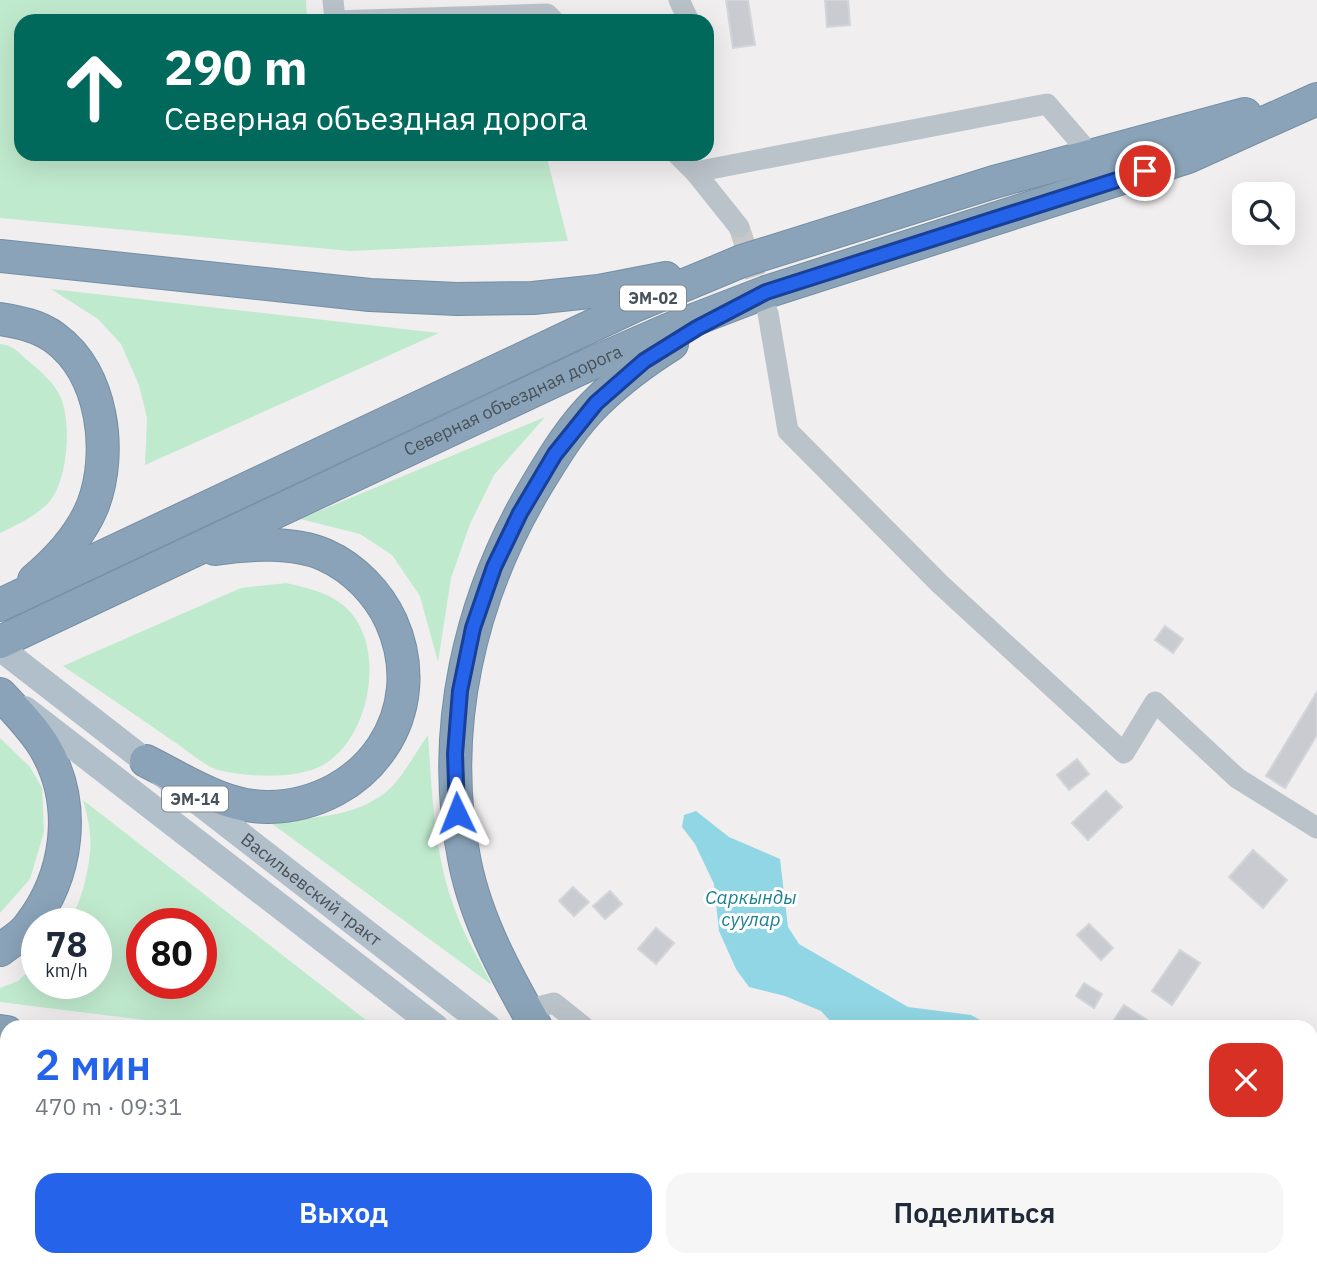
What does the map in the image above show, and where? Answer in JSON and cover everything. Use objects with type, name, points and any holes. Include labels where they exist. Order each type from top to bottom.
[{"type":"highway","name":"Северная объездная дорога","points":[[11,600],[634,306],[742,261],[995,182],[1317,97]]},
{"type":"highway","name":"Северная объездная дорога","points":[[0,642],[590,364],[670,329],[767,302],[1188,157],[1317,97]]},
{"type":"highway","points":[[0,256],[370,295],[457,299],[533,298],[599,291],[742,261]]},
{"type":"highway","points":[[531,1018],[506,976],[484,923],[465,865],[457,813],[455,754],[460,691],[473,628],[494,567],[520,513],[555,454],[596,403],[644,361],[697,328],[767,302]]},
{"type":"highway","points":[[0,319],[23,322],[56,338],[86,371],[100,413],[103,458],[93,504],[74,541],[11,600]]},
{"type":"highway","points":[[146,761],[224,800],[268,807],[310,802],[349,783],[376,758],[396,724],[404,684],[400,642],[383,604],[359,576],[324,554],[284,546],[245,545],[207,551],[163,565]]},
{"type":"highway","points":[[0,692],[45,749],[60,783],[66,821],[62,861],[49,896],[28,929],[0,950]]},
{"type":"main road","name":"Васильевский тракт","points":[[0,648],[479,1020]]},
{"type":"main road","name":"Васильевский тракт","points":[[0,692],[427,1020]]},
{"type":"street","points":[[520,14],[548,14]]},
{"type":"street","points":[[695,172],[1047,104],[1092,156]]},
{"type":"street","points":[[684,161],[738,227]]},
{"type":"street","points":[[767,302],[788,431],[940,584],[1124,753],[1155,702],[1237,778],[1317,828]]},
{"type":"street","points":[[531,1018],[554,1003],[575,1020]]},
{"type":"green space","points":[[0,0],[306,0],[307,14],[14,14],[14,161],[548,161],[568,241],[350,251],[0,218]]},
{"type":"green space","points":[[51,289],[439,333],[145,465],[147,418],[139,385],[121,344],[98,319]]},
{"type":"green space","points":[[0,344],[15,349],[54,385],[64,407],[67,434],[61,479],[50,501],[33,515],[0,533]]},
{"type":"green space","points":[[545,417],[494,475],[470,524],[451,578],[438,662],[420,596],[392,555],[360,534],[300,519]]},
{"type":"green space","points":[[286,583],[322,593],[346,607],[362,631],[368,651],[367,695],[352,736],[339,753],[312,770],[286,775],[257,775],[212,768],[63,666],[241,588]]},
{"type":"green space","points":[[428,735],[435,822],[447,886],[462,927],[492,985],[267,820],[329,815],[373,801],[397,780]]},
{"type":"green space","points":[[0,738],[30,767],[42,788],[44,832],[30,879],[0,913]]},
{"type":"green space","points":[[83,800],[366,1020],[145,1020],[0,1002],[0,988],[21,978],[21,999],[112,999],[112,908],[76,908],[88,867],[90,833]]},
{"type":"water","name":"Саркынды суулар","points":[[696,811],[729,837],[780,859],[788,927],[799,944],[908,1007],[971,1015],[980,1020],[829,1020],[821,1011],[785,996],[749,987],[736,969],[719,931],[714,884],[695,844],[682,827],[684,815]]},
{"type":"building","points":[[726,0],[748,0],[755,45],[733,48]]},
{"type":"building","points":[[825,0],[848,0],[850,25],[827,27]]},
{"type":"building","points":[[1165,626],[1183,639],[1173,653],[1155,640]]},
{"type":"building","points":[[1317,692],[1317,735],[1285,788],[1266,776]]},
{"type":"building","points":[[1077,759],[1089,774],[1069,790],[1057,775]]},
{"type":"building","points":[[1106,791],[1122,807],[1088,840],[1072,823]]},
{"type":"building","points":[[1253,850],[1287,880],[1263,908],[1229,877]]},
{"type":"building","points":[[573,887],[589,902],[574,916],[559,901]]},
{"type":"building","points":[[610,891],[622,904],[605,919],[593,906]]},
{"type":"building","points":[[1089,924],[1113,948],[1101,960],[1077,935]]},
{"type":"building","points":[[656,928],[674,943],[656,964],[638,949]]},
{"type":"building","points":[[1180,950],[1200,963],[1172,1005],[1152,991]]},
{"type":"building","points":[[1084,983],[1102,994],[1094,1008],[1076,996]]},
{"type":"building","points":[[1124,1005],[1147,1020],[1114,1020]]},
{"type":"tunnel","points":[[739,227],[765,305]]},
{"type":"route","points":[[457,813],[455,754],[460,691],[473,628],[494,567],[520,513],[555,454],[596,403],[644,361],[697,328],[766,292],[1145,171]]}]
